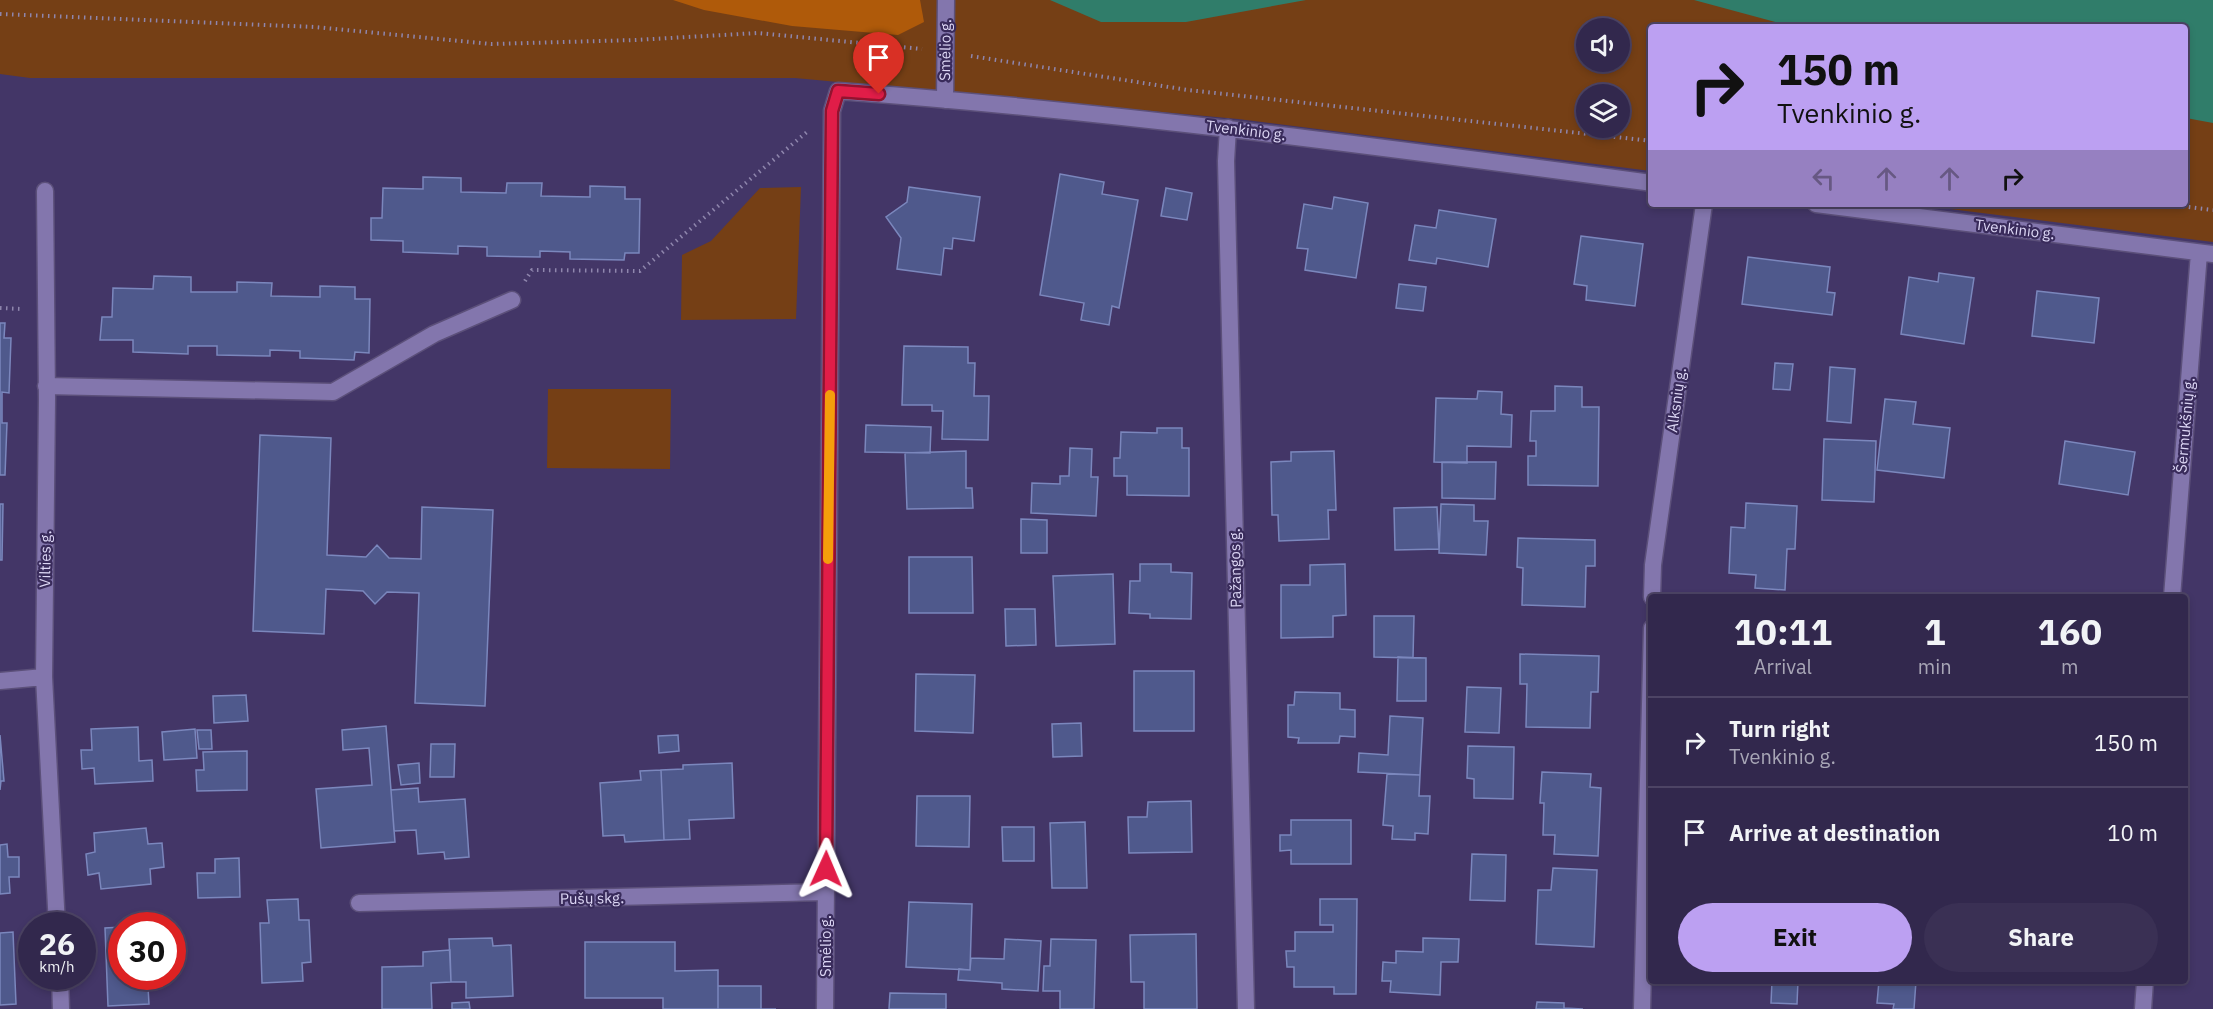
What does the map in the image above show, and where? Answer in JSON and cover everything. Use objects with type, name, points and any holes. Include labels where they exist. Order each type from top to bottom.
[{"type":"street","name":"Smėlio g.","points":[[945,100],[946,0]]},
{"type":"street","name":"Smėlio g.","points":[[825,1009],[832,111],[838,91]]},
{"type":"street","name":"Tvenkinio g.","points":[[838,91],[1228,128],[1648,182]]},
{"type":"street","name":"Pažangos g.","points":[[1228,128],[1226,161],[1246,1009]]},
{"type":"street","name":"Vilties g.","points":[[45,192],[44,678],[56,912]]},
{"type":"street","name":"Alksnių g.","points":[[1652,594],[1653,565],[1704,207]]},
{"type":"street","name":"Tvenkinio g.","points":[[1840,207],[2206,253]]},
{"type":"street","name":"Šermukšnių g.","points":[[2172,594],[2206,253]]},
{"type":"street","points":[[46,386],[333,392],[434,334],[512,300]]},
{"type":"street","points":[[0,681],[44,678]]},
{"type":"street","points":[[1642,1009],[1648,780]]},
{"type":"street","name":"Pušų skg.","points":[[359,903],[825,892]]},
{"type":"street","points":[[2143,1009],[2145,984]]},
{"type":"street","points":[[60,990],[61,1009]]},
{"type":"path","points":[[0,14],[315,27],[491,44],[635,40],[758,33],[944,52],[1188,90],[1648,141]]},
{"type":"path","points":[[512,300],[532,270],[640,271],[832,111]]},
{"type":"path","points":[[2188,207],[2213,210]]},
{"type":"shaded area","points":[[0,0],[2213,0],[2213,242],[1934,207],[2188,207],[2188,24],[1648,24],[1648,171],[1238,119],[795,78],[30,78],[0,74]]},
{"type":"shaded area","points":[[673,0],[920,0],[924,22],[898,35],[792,26],[704,10]]},
{"type":"shaded area","points":[[1050,0],[1306,0],[1186,22],[1101,22]]},
{"type":"shaded area","points":[[1694,0],[2213,0],[2213,123],[2188,118],[2188,24],[1783,24]]},
{"type":"shaded area","points":[[801,187],[796,319],[681,320],[682,255],[711,241],[760,188]]},
{"type":"shaded area","points":[[548,389],[671,389],[670,469],[547,468]]},
{"type":"building","points":[[1060,174],[1104,182],[1102,194],[1138,200],[1119,308],[1112,306],[1109,325],[1081,320],[1084,303],[1040,295]]},
{"type":"building","points":[[423,177],[461,178],[461,192],[506,193],[507,183],[542,183],[541,196],[590,197],[590,186],[625,187],[625,199],[640,199],[639,253],[625,253],[624,260],[570,259],[570,252],[540,251],[540,257],[487,256],[487,247],[458,246],[458,254],[403,252],[403,241],[371,240],[371,218],[382,218],[383,188],[423,189]]},
{"type":"building","points":[[909,187],[980,197],[974,241],[953,238],[952,249],[944,248],[941,275],[897,269],[901,238],[886,217],[907,202]]},
{"type":"building","points":[[1166,188],[1192,193],[1187,220],[1161,216]]},
{"type":"building","points":[[1334,197],[1368,203],[1356,278],[1305,270],[1308,249],[1297,248],[1304,204],[1332,209]]},
{"type":"building","points":[[1439,210],[1496,219],[1488,267],[1437,258],[1436,264],[1409,260],[1415,225],[1436,228]]},
{"type":"building","points":[[1581,236],[1643,244],[1635,306],[1586,300],[1587,286],[1574,284]]},
{"type":"building","points":[[1748,257],[1830,267],[1827,292],[1835,293],[1832,315],[1742,304]]},
{"type":"building","points":[[1939,273],[1974,278],[1964,344],[1901,334],[1909,277],[1938,282]]},
{"type":"building","points":[[154,276],[191,277],[191,292],[237,292],[237,282],[272,283],[271,296],[320,297],[320,286],[355,287],[355,299],[370,299],[369,353],[355,352],[354,360],[300,358],[300,351],[270,350],[270,356],[217,355],[217,346],[188,346],[188,354],[133,352],[133,340],[100,340],[102,317],[112,317],[113,288],[153,289]]},
{"type":"building","points":[[1399,284],[1426,287],[1423,311],[1396,308]]},
{"type":"building","points":[[2037,291],[2099,298],[2094,343],[2032,336]]},
{"type":"building","points":[[0,323],[5,323],[4,338],[11,338],[9,393],[2,392],[2,423],[7,423],[5,475],[0,475]]},
{"type":"building","points":[[904,346],[968,347],[968,363],[975,363],[974,396],[989,396],[988,440],[942,439],[943,411],[932,411],[932,405],[902,405]]},
{"type":"building","points":[[1775,363],[1793,364],[1790,390],[1773,389]]},
{"type":"building","points":[[1830,367],[1855,369],[1851,423],[1827,421]]},
{"type":"building","points":[[1555,386],[1582,387],[1582,407],[1599,407],[1598,486],[1528,485],[1528,456],[1536,456],[1536,441],[1530,441],[1531,411],[1555,411]]},
{"type":"building","points":[[1478,391],[1502,392],[1501,414],[1512,415],[1511,447],[1467,446],[1467,463],[1434,462],[1436,398],[1477,399]]},
{"type":"building","points":[[1885,399],[1916,402],[1913,424],[1950,428],[1944,478],[1877,470]]},
{"type":"building","points":[[866,425],[931,427],[930,453],[865,452]]},
{"type":"building","points":[[1157,428],[1182,428],[1182,448],[1189,448],[1189,496],[1127,495],[1127,476],[1114,476],[1114,458],[1120,458],[1121,432],[1157,433]]},
{"type":"building","points":[[260,435],[331,438],[327,555],[366,557],[377,545],[389,558],[421,559],[422,507],[493,510],[485,706],[415,703],[419,593],[387,592],[375,604],[363,591],[326,589],[324,634],[253,631]]},
{"type":"building","points":[[1824,439],[1876,441],[1874,502],[1822,500]]},
{"type":"building","points":[[2065,441],[2135,452],[2128,495],[2059,484]]},
{"type":"building","points":[[1070,448],[1092,449],[1091,477],[1098,477],[1096,516],[1031,513],[1032,483],[1060,484],[1060,476],[1069,476]]},
{"type":"building","points":[[966,451],[966,488],[972,488],[973,508],[907,509],[905,453]]},
{"type":"building","points":[[1334,451],[1336,510],[1328,510],[1329,539],[1279,541],[1278,515],[1272,515],[1271,462],[1291,461],[1291,452]]},
{"type":"building","points":[[1442,462],[1496,462],[1495,499],[1442,498]]},
{"type":"building","points":[[1746,503],[1797,506],[1795,549],[1787,549],[1785,590],[1755,588],[1756,575],[1729,573],[1731,527],[1745,528]]},
{"type":"building","points":[[0,504],[3,504],[2,560],[0,560]]},
{"type":"building","points":[[1441,504],[1474,505],[1474,521],[1488,521],[1486,555],[1439,553]]},
{"type":"building","points":[[1437,507],[1439,549],[1395,550],[1394,508]]},
{"type":"building","points":[[1021,519],[1047,520],[1047,553],[1021,553]]},
{"type":"building","points":[[1518,538],[1595,540],[1595,566],[1586,566],[1585,607],[1522,605],[1523,568],[1517,567]]},
{"type":"building","points":[[909,557],[972,557],[973,613],[909,613]]},
{"type":"building","points":[[1140,564],[1171,564],[1171,572],[1192,573],[1191,619],[1150,618],[1150,614],[1129,613],[1130,581],[1140,581]]},
{"type":"building","points":[[1345,564],[1346,615],[1333,616],[1333,637],[1281,638],[1281,585],[1310,585],[1310,565]]},
{"type":"building","points":[[1113,574],[1115,644],[1056,646],[1053,576]]},
{"type":"building","points":[[1005,609],[1035,609],[1036,645],[1006,646]]},
{"type":"building","points":[[1374,616],[1414,616],[1413,658],[1374,657]]},
{"type":"building","points":[[1520,654],[1599,656],[1598,692],[1591,692],[1590,728],[1526,727],[1527,684],[1520,684]]},
{"type":"building","points":[[1398,657],[1426,658],[1426,701],[1397,701]]},
{"type":"building","points":[[1134,671],[1194,671],[1194,731],[1134,731]]},
{"type":"building","points":[[916,674],[975,675],[973,733],[915,731]]},
{"type":"building","points":[[1467,687],[1501,688],[1499,733],[1465,732]]},
{"type":"building","points":[[1295,692],[1340,693],[1340,709],[1355,710],[1355,737],[1340,736],[1339,743],[1298,743],[1299,738],[1288,737],[1288,705],[1294,705]]},
{"type":"building","points":[[246,695],[248,721],[214,723],[213,696]]},
{"type":"building","points":[[1390,716],[1423,718],[1420,775],[1358,772],[1359,753],[1388,755]]},
{"type":"building","points":[[1081,723],[1082,756],[1053,757],[1052,724]]},
{"type":"building","points":[[386,726],[395,842],[321,848],[316,789],[372,785],[369,748],[343,750],[342,730]]},
{"type":"building","points":[[138,727],[139,761],[152,760],[153,781],[95,784],[94,768],[82,769],[81,750],[92,750],[91,729]]},
{"type":"building","points":[[195,729],[197,758],[164,760],[162,732]]},
{"type":"building","points":[[197,730],[211,730],[212,749],[199,749]]},
{"type":"building","points":[[0,735],[4,781],[1,781],[0,790]]},
{"type":"building","points":[[678,735],[679,751],[659,753],[658,736]]},
{"type":"building","points":[[431,744],[455,744],[454,777],[430,777]]},
{"type":"building","points":[[1468,746],[1514,747],[1513,799],[1474,798],[1474,779],[1467,778]]},
{"type":"building","points":[[247,751],[247,790],[197,791],[196,770],[204,770],[203,752]]},
{"type":"building","points":[[419,763],[420,783],[401,785],[398,765]]},
{"type":"building","points":[[732,763],[734,818],[689,820],[690,839],[664,840],[661,770],[683,769],[683,765]]},
{"type":"building","points":[[661,770],[664,840],[625,842],[624,835],[603,836],[600,783],[641,780],[640,771]]},
{"type":"building","points":[[1542,772],[1591,774],[1590,787],[1601,788],[1598,856],[1554,854],[1555,835],[1543,835],[1544,803],[1540,803]]},
{"type":"building","points":[[1387,774],[1420,775],[1419,796],[1430,796],[1428,834],[1415,833],[1415,840],[1392,839],[1393,826],[1383,825]]},
{"type":"building","points":[[418,788],[419,802],[465,799],[469,857],[445,859],[444,852],[418,854],[416,830],[394,831],[391,790]]},
{"type":"building","points":[[917,796],[970,796],[969,847],[916,846]]},
{"type":"building","points":[[1191,801],[1192,852],[1129,853],[1128,817],[1147,817],[1148,802]]},
{"type":"building","points":[[1291,820],[1351,820],[1351,864],[1291,864],[1291,850],[1280,851],[1280,835],[1291,835]]},
{"type":"building","points":[[1085,822],[1087,888],[1052,888],[1050,823]]},
{"type":"building","points":[[1002,827],[1034,827],[1034,861],[1003,861]]},
{"type":"building","points":[[146,828],[148,844],[162,843],[164,867],[150,869],[151,884],[101,889],[99,873],[88,875],[86,854],[95,852],[94,833]]},
{"type":"building","points":[[7,844],[8,857],[19,857],[19,877],[9,877],[10,893],[0,894],[0,845]]},
{"type":"building","points":[[1472,854],[1506,855],[1505,901],[1470,900]]},
{"type":"building","points":[[239,858],[240,897],[198,898],[197,873],[215,873],[215,859]]},
{"type":"building","points":[[1553,868],[1597,870],[1594,947],[1536,944],[1538,890],[1551,890]]},
{"type":"building","points":[[298,899],[299,920],[309,920],[311,962],[302,963],[303,981],[262,983],[260,923],[269,923],[267,900]]},
{"type":"building","points":[[1320,899],[1357,899],[1356,994],[1334,994],[1334,987],[1294,987],[1294,967],[1287,967],[1286,951],[1295,951],[1295,932],[1333,932],[1333,925],[1320,925]]},
{"type":"building","points":[[909,902],[972,904],[970,970],[906,967]]},
{"type":"building","points":[[105,928],[108,928],[108,990],[148,990],[149,1004],[108,1006]]},
{"type":"building","points":[[13,932],[16,1004],[0,1005],[0,933]]},
{"type":"building","points":[[1196,934],[1197,1009],[1144,1009],[1144,982],[1131,982],[1130,935]]},
{"type":"building","points":[[492,938],[493,946],[511,945],[513,996],[466,998],[466,982],[451,982],[449,939]]},
{"type":"building","points":[[1423,938],[1459,939],[1458,962],[1441,962],[1440,995],[1390,992],[1391,981],[1382,981],[1383,962],[1396,963],[1396,951],[1423,952]]},
{"type":"building","points":[[1005,939],[1041,941],[1038,991],[1002,989],[1002,983],[958,980],[959,969],[970,970],[971,958],[1004,959]]},
{"type":"building","points":[[1051,939],[1096,940],[1094,1009],[1060,1009],[1060,991],[1043,991],[1044,966],[1050,966]]},
{"type":"building","points":[[585,942],[675,942],[675,971],[718,970],[718,1009],[663,1009],[663,998],[585,998]]},
{"type":"building","points":[[450,950],[451,982],[431,983],[432,1009],[382,1009],[382,967],[423,966],[423,952]]},
{"type":"building","points":[[1772,984],[1798,984],[1797,1004],[1771,1003]]},
{"type":"building","points":[[1879,984],[1916,984],[1914,1009],[1893,1009],[1894,1004],[1877,1003]]},
{"type":"building","points":[[718,986],[761,986],[761,1009],[718,1009]]},
{"type":"building","points":[[890,993],[946,994],[946,1009],[889,1009]]},
{"type":"building","points":[[469,1002],[470,1009],[452,1009],[452,1003]]},
{"type":"building","points":[[1537,1002],[1564,1003],[1564,1008],[1583,1009],[1536,1009]]},
{"type":"slow traffic","points":[[828,559],[830,395]]},
{"type":"route","points":[[826,869],[832,111],[838,91],[879,94]]}]
